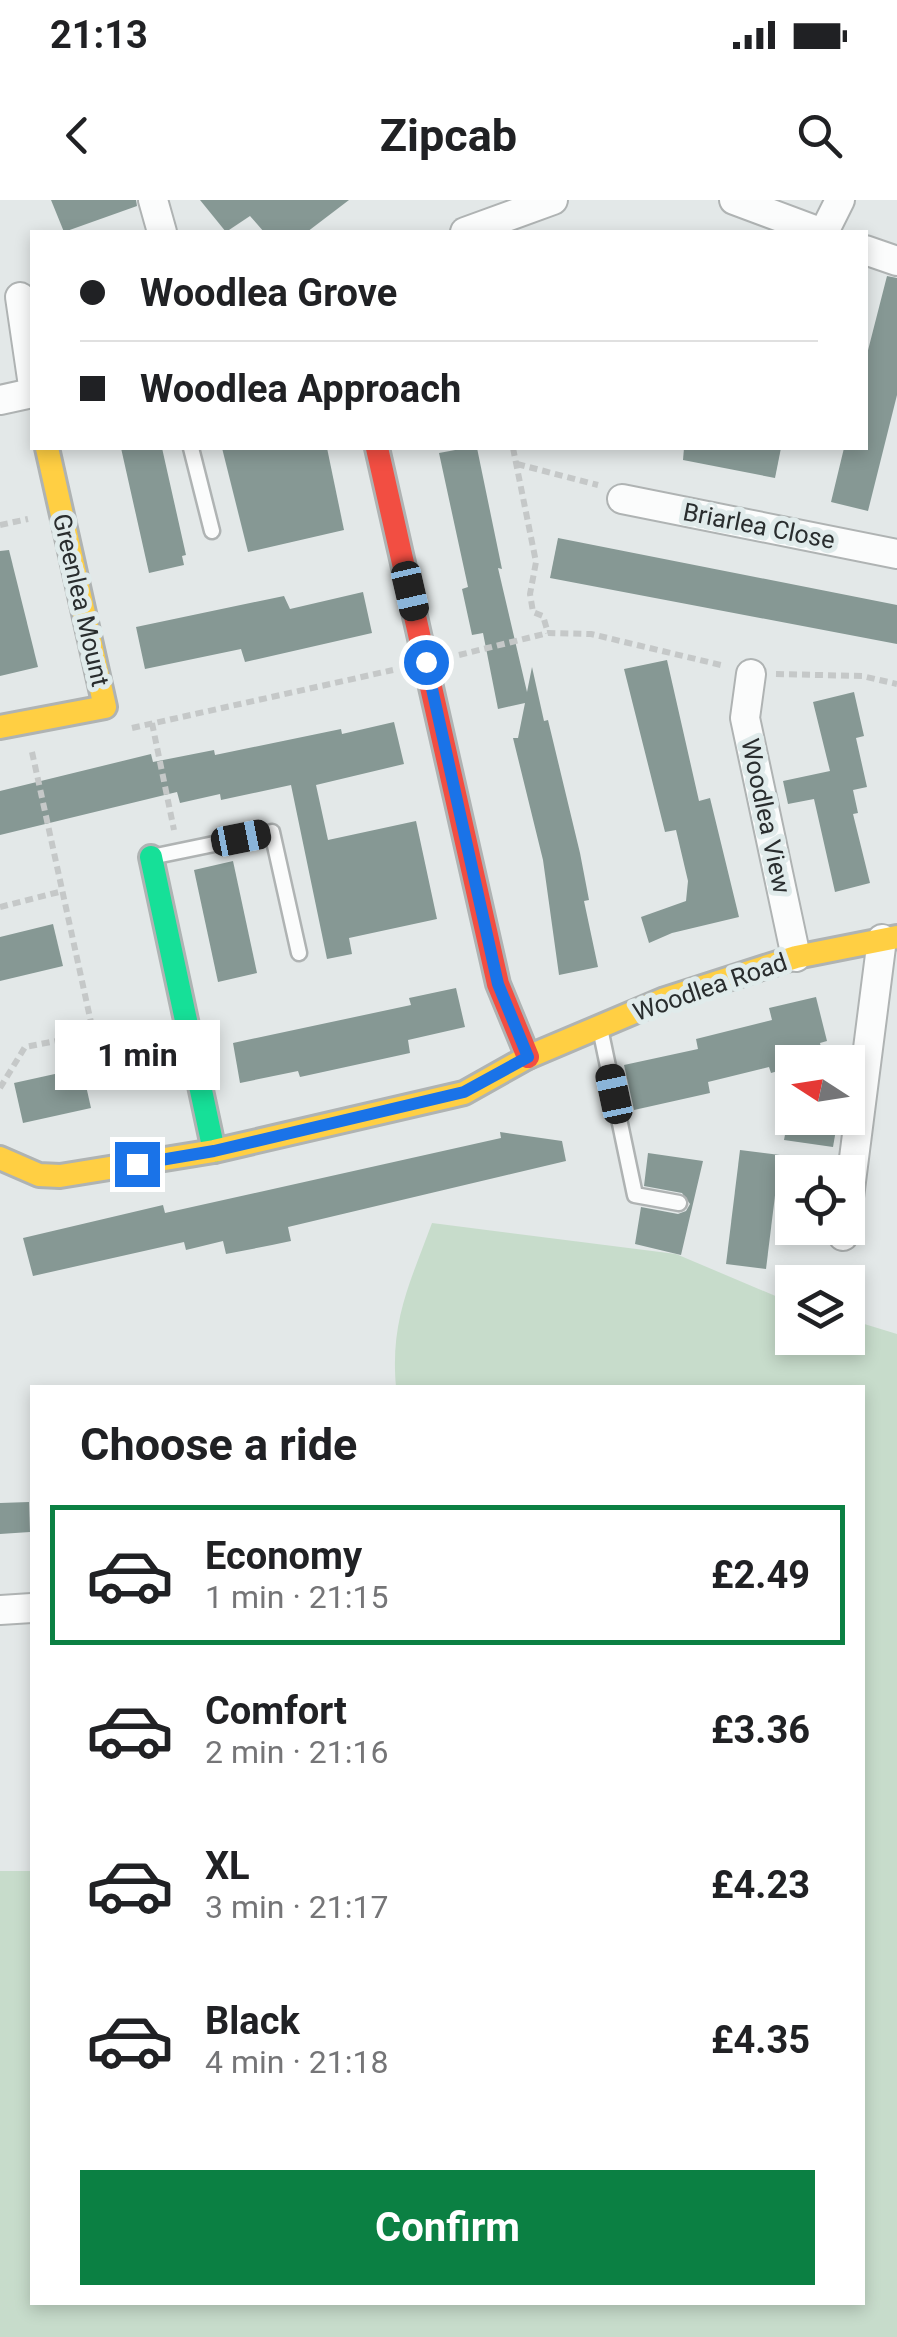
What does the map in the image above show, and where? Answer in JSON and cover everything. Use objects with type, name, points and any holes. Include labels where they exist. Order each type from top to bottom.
[{"type":"street","points":[[153,200],[161,230]]},
{"type":"street","points":[[470,230],[553,200]]},
{"type":"street","points":[[734,200],[816,230]]},
{"type":"street","points":[[823,230],[840,200]]},
{"type":"street","points":[[868,251],[897,262]]},
{"type":"street","points":[[18,297],[30,368]]},
{"type":"street","points":[[0,400],[30,393]]},
{"type":"street","name":"Greenlea Mount","points":[[0,727],[104,707],[47,450]]},
{"type":"street","points":[[377,450],[498,984],[528,1057]]},
{"type":"street","name":"Briarlea Close","points":[[622,499],[897,554]]},
{"type":"street","name":"Woodlea View","points":[[750,674],[745,718],[796,957]]},
{"type":"street","points":[[150,857],[214,1151]]},
{"type":"street","points":[[856,1155],[890,938]]},
{"type":"street","name":"Woodlea Road","points":[[0,1158],[39,1175],[60,1176],[214,1151],[464,1092],[528,1057],[665,999],[796,957],[890,938]]},
{"type":"street","points":[[0,1610],[30,1608]]},
{"type":"lane","points":[[192,450],[212,531]]},
{"type":"lane","points":[[150,857],[272,832],[299,953]]},
{"type":"lane","points":[[599,1027],[635,1195],[678,1203]]},
{"type":"path","points":[[513,450],[536,562],[530,594],[533,612],[543,616],[548,633]]},
{"type":"path","points":[[516,464],[606,487],[622,499]]},
{"type":"path","points":[[456,656],[548,633],[591,634],[691,656],[750,674],[862,676],[897,684]]},
{"type":"path","points":[[178,851],[152,723],[412,666]]},
{"type":"path","points":[[26,722],[99,1059]]},
{"type":"path","points":[[0,907],[63,891]]},
{"type":"path","points":[[0,1088],[24,1047],[94,1034]]},
{"type":"green space","points":[[432,1223],[676,1254],[775,1296],[775,1355],[865,1355],[865,1324],[897,1334],[897,2337],[0,2337],[0,1871],[30,1871],[30,2305],[865,2305],[865,1385],[396,1385],[399,1322]]},
{"type":"building","points":[[51,200],[136,200],[137,206],[63,230]]},
{"type":"building","points":[[200,200],[349,200],[310,230],[262,230],[250,216],[224,230]]},
{"type":"building","points":[[887,276],[897,278],[897,395],[868,511],[831,502],[844,450],[868,450],[868,350]]},
{"type":"building","points":[[121,450],[162,450],[186,555],[182,556],[184,565],[149,573]]},
{"type":"building","points":[[222,450],[327,450],[344,530],[248,552]]},
{"type":"building","points":[[477,450],[502,569],[498,568],[527,692],[532,667],[580,853],[589,900],[584,901],[598,967],[559,975],[543,860],[513,738],[518,738],[525,703],[498,709],[483,633],[472,635],[462,589],[468,587],[439,453]]},
{"type":"building","points":[[684,450],[781,450],[775,478],[683,460]]},
{"type":"building","points":[[558,538],[897,605],[897,644],[550,578]]},
{"type":"building","points":[[9,550],[38,667],[0,676],[0,551]]},
{"type":"building","points":[[363,592],[372,633],[245,662],[241,649],[145,669],[136,627],[284,596],[290,609]]},
{"type":"building","points":[[667,660],[699,801],[710,798],[739,917],[672,933],[649,943],[641,917],[686,901],[688,881],[676,830],[665,832],[624,669]]},
{"type":"building","points":[[854,692],[864,736],[856,738],[867,787],[853,790],[858,813],[853,814],[870,883],[835,892],[814,799],[788,804],[783,781],[830,771],[813,702]]},
{"type":"building","points":[[394,722],[404,764],[316,785],[328,840],[416,821],[437,919],[349,938],[352,954],[327,959],[291,785],[221,800],[220,794],[180,803],[177,792],[0,835],[0,791],[151,754],[153,762],[214,750],[215,755]]},
{"type":"building","points":[[233,861],[257,973],[218,982],[194,870]]},
{"type":"building","points":[[53,924],[63,966],[0,981],[0,937]]},
{"type":"building","points":[[456,988],[465,1027],[408,1040],[410,1053],[300,1077],[298,1071],[240,1083],[233,1043],[411,1005],[409,998]]},
{"type":"building","points":[[816,997],[827,1041],[820,1045],[775,1045],[775,1072],[771,1073],[769,1067],[708,1082],[710,1093],[634,1110],[624,1065],[698,1049],[696,1039],[772,1020],[769,1008]]},
{"type":"building","points":[[82,1068],[91,1108],[23,1123],[14,1083]]},
{"type":"building","points":[[500,1132],[562,1141],[566,1161],[288,1227],[291,1241],[226,1254],[223,1241],[186,1250],[184,1242],[33,1276],[23,1238],[163,1205],[165,1213],[501,1138]]},
{"type":"building","points":[[785,1135],[835,1135],[833,1147],[784,1140]]},
{"type":"building","points":[[740,1150],[780,1155],[775,1155],[775,1196],[766,1269],[726,1264]]},
{"type":"building","points":[[648,1153],[703,1161],[681,1255],[635,1244],[641,1207],[678,1214],[690,1204],[682,1193],[644,1186]]},
{"type":"building","points":[[29,1502],[30,1532],[0,1534],[0,1503]]},
{"type":"traffic: fast","points":[[151,857],[214,1151]]},
{"type":"traffic: slow","points":[[0,727],[105,707],[47,450]]},
{"type":"traffic: slow","points":[[0,1158],[39,1175],[60,1176],[214,1151],[464,1093],[528,1057],[665,999],[796,957],[897,937]]},
{"type":"traffic: jam","points":[[377,450],[498,984],[528,1057]]},
{"type":"route","points":[[137,1164],[214,1151],[464,1092],[528,1057],[498,984],[426,662]]}]
